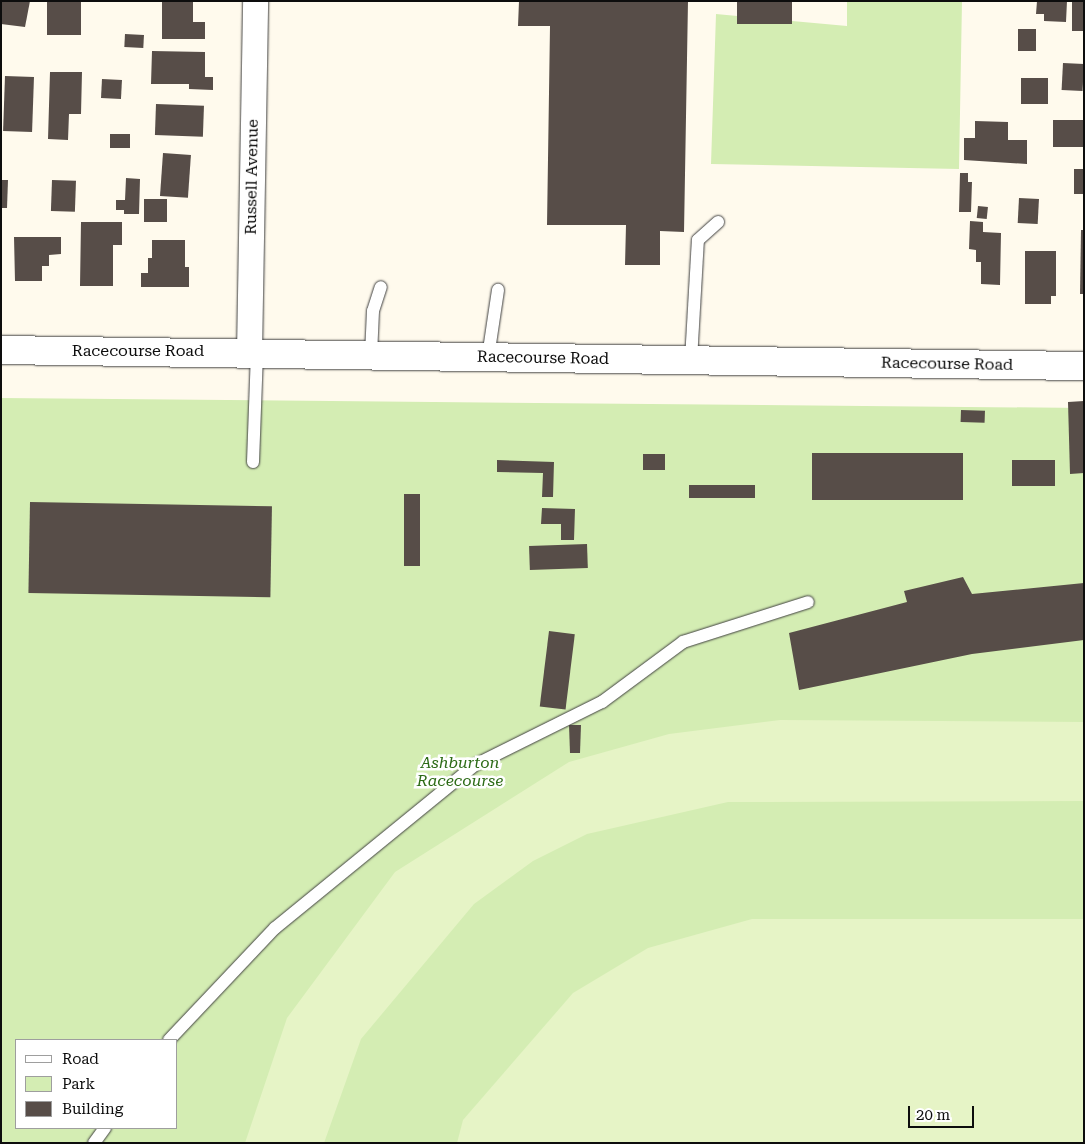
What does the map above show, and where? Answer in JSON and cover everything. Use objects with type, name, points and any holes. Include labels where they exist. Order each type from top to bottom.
[{"type":"street","name":"Russell Avenue","points":[[253,352],[255,1]]},
{"type":"street","name":"Racecourse Road","points":[[1,350],[253,352],[1084,366]]},
{"type":"lane","points":[[691,360],[698,240],[718,222]]},
{"type":"lane","points":[[371,355],[373,311],[381,287]]},
{"type":"lane","points":[[488,357],[498,290]]},
{"type":"lane","points":[[253,352],[253,462]]},
{"type":"lane","points":[[170,1039],[275,928],[475,765],[602,702],[682,642],[808,602]]},
{"type":"lane","points":[[94,1143],[104,1129]]},
{"type":"green space","points":[[847,1],[962,1],[959,169],[711,164],[716,14],[847,26]]},
{"type":"green space","name":"Ashburton Racecourse","points":[[1,398],[1084,408],[1084,1143],[1,1143]]},
{"type":"green space","points":[[780,720],[1084,722],[1084,801],[728,802],[587,834],[533,861],[474,904],[361,1039],[324,1143],[245,1143],[287,1018],[395,872],[569,762],[669,734]]},
{"type":"green space","points":[[752,919],[1084,919],[1084,1143],[457,1143],[463,1120],[573,993],[648,948]]},
{"type":"building","points":[[1,1],[30,1],[25,27],[1,24]]},
{"type":"building","points":[[47,1],[81,1],[81,35],[47,35]]},
{"type":"building","points":[[162,1],[193,1],[193,22],[205,22],[205,39],[162,39]]},
{"type":"building","points":[[519,1],[688,1],[684,232],[660,231],[660,265],[625,265],[626,225],[547,225],[550,26],[518,26]]},
{"type":"building","points":[[737,1],[792,1],[792,24],[737,24]]},
{"type":"building","points":[[1037,1],[1067,1],[1066,22],[1044,21],[1044,14],[1036,14]]},
{"type":"building","points":[[1072,2],[1084,2],[1084,31],[1072,31]]},
{"type":"building","points":[[1018,29],[1036,29],[1036,51],[1018,51]]},
{"type":"building","points":[[125,34],[144,35],[143,48],[124,47]]},
{"type":"building","points":[[152,51],[205,52],[205,77],[213,77],[213,90],[189,89],[189,84],[151,84]]},
{"type":"building","points":[[1063,63],[1084,64],[1083,91],[1062,90]]},
{"type":"building","points":[[50,72],[82,72],[81,114],[69,114],[68,140],[48,139]]},
{"type":"building","points":[[5,76],[34,77],[32,132],[3,131]]},
{"type":"building","points":[[1021,78],[1048,78],[1048,104],[1021,104]]},
{"type":"building","points":[[102,79],[122,80],[121,99],[101,98]]},
{"type":"building","points":[[156,104],[204,106],[203,137],[155,135]]},
{"type":"building","points":[[1053,120],[1084,120],[1084,147],[1053,147]]},
{"type":"building","points":[[975,121],[1008,122],[1008,140],[1027,140],[1027,164],[964,160],[964,138],[975,138]]},
{"type":"building","points":[[110,134],[130,134],[130,148],[110,148]]},
{"type":"building","points":[[163,153],[191,155],[188,198],[160,196]]},
{"type":"building","points":[[1074,169],[1084,169],[1084,194],[1074,194]]},
{"type":"building","points":[[960,173],[968,173],[968,182],[972,182],[971,212],[959,212]]},
{"type":"building","points":[[126,178],[140,179],[139,214],[124,214],[124,210],[116,210],[116,200],[125,200]]},
{"type":"building","points":[[1,180],[8,180],[7,208],[1,208]]},
{"type":"building","points":[[52,180],[76,181],[75,212],[51,211]]},
{"type":"building","points":[[1019,198],[1039,199],[1038,224],[1018,223]]},
{"type":"building","points":[[144,199],[167,199],[167,222],[144,222]]},
{"type":"building","points":[[978,206],[988,207],[987,219],[977,218]]},
{"type":"building","points":[[970,221],[983,222],[983,232],[1001,233],[1000,285],[981,284],[981,262],[976,262],[976,250],[969,249]]},
{"type":"building","points":[[81,222],[122,222],[122,245],[113,245],[113,286],[80,286]]},
{"type":"building","points":[[1081,230],[1084,230],[1084,294],[1080,294]]},
{"type":"building","points":[[14,237],[61,237],[61,254],[49,255],[49,266],[42,266],[42,281],[15,281]]},
{"type":"building","points":[[152,240],[185,240],[185,267],[189,267],[189,287],[141,287],[141,273],[148,273],[148,258],[152,258]]},
{"type":"building","points":[[1025,251],[1056,251],[1056,296],[1051,296],[1051,304],[1025,304]]},
{"type":"building","points":[[1084,401],[1084,473],[1070,474],[1068,402]]},
{"type":"building","points":[[961,410],[985,411],[985,423],[961,422]]},
{"type":"building","points":[[812,453],[963,453],[963,500],[812,500]]},
{"type":"building","points":[[643,454],[665,454],[665,470],[643,470]]},
{"type":"building","points":[[497,460],[554,462],[553,497],[542,497],[543,473],[497,472]]},
{"type":"building","points":[[1012,460],[1055,460],[1055,486],[1012,486]]},
{"type":"building","points":[[689,485],[755,485],[755,498],[689,498]]},
{"type":"building","points":[[404,494],[420,494],[420,566],[404,566]]},
{"type":"building","points":[[30,502],[272,506],[270,597],[28,593]]},
{"type":"building","points":[[542,508],[575,509],[574,540],[561,540],[561,524],[541,524]]},
{"type":"building","points":[[587,544],[588,568],[530,570],[529,546]]},
{"type":"building","points":[[963,577],[972,594],[1084,583],[1084,640],[972,654],[799,690],[789,633],[907,602],[904,591]]},
{"type":"building","points":[[549,631],[575,634],[566,710],[540,706]]},
{"type":"building","points":[[569,725],[581,725],[580,753],[570,753]]}]
